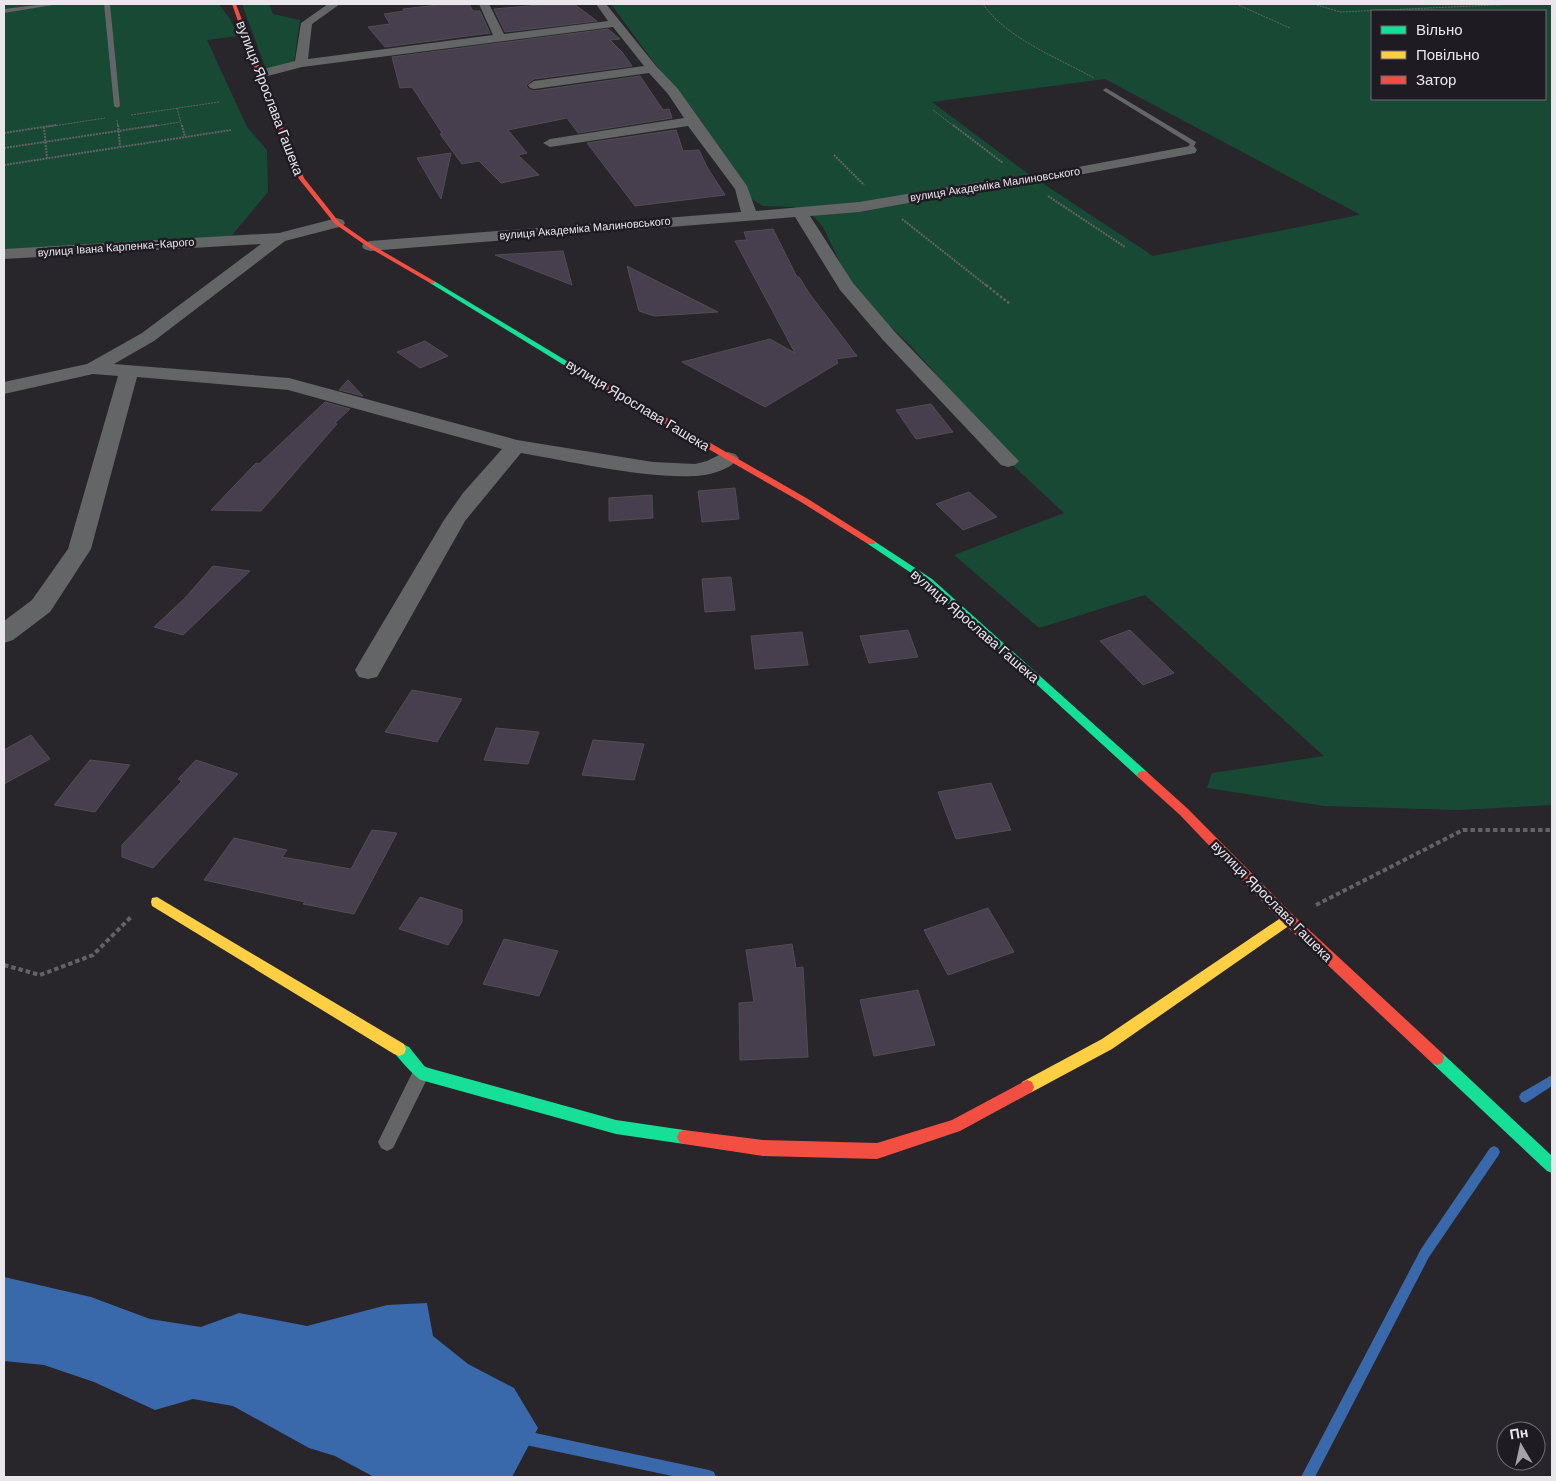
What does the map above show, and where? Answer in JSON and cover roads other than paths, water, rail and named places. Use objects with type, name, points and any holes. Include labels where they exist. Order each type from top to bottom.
[{"type":"main road","name":"вулиця Ярослава Гашека","points":[[234,4],[301,178],[337,223],[370,246],[670,426],[829,514],[929,581],[1184,812],[1288,919],[1552,1166]]},
{"type":"main road","points":[[158,902],[404,1052],[421,1073],[616,1128],[763,1148],[877,1151],[954,1126],[1106,1044],[1288,919]]},
{"type":"street","points":[[301,63],[307,22],[335,4]]},
{"type":"street","points":[[484,4],[500,37]]},
{"type":"street","points":[[601,4],[652,69],[673,92],[742,189],[749,214]]},
{"type":"street","points":[[260,74],[301,63],[617,23]]},
{"type":"street","points":[[534,85],[652,69]]},
{"type":"street","points":[[550,143],[692,121]]},
{"type":"street","name":"вулиця Академіка Малиновського","points":[[370,246],[749,214],[800,212],[882,203],[979,186],[1025,181],[1190,150]]},
{"type":"street","points":[[800,212],[846,286],[890,336],[1008,461]]},
{"type":"street","points":[[4,388],[94,368],[148,337],[280,238],[337,223]]},
{"type":"street","name":"вулиця Івана Карпенка-Карого","points":[[4,254],[280,238]]},
{"type":"street","points":[[94,368],[289,384],[516,446],[653,468],[695,470],[714,466],[728,458]]},
{"type":"street","points":[[4,634],[41,606],[79,550],[129,372]]},
{"type":"street","points":[[368,670],[455,520],[516,446]]},
{"type":"lane","points":[[4,11],[56,4]]},
{"type":"lane","points":[[107,4],[117,106]]},
{"type":"lane","points":[[1106,90],[1194,143],[1190,150]]},
{"type":"lane","points":[[387,1142],[421,1073]]},
{"type":"water","points":[[4,1277],[91,1297],[150,1319],[201,1327],[239,1313],[307,1326],[387,1305],[427,1303],[433,1336],[468,1364],[514,1388],[538,1428],[512,1477],[374,1477],[335,1456],[309,1448],[233,1406],[193,1399],[155,1410],[94,1382],[44,1365],[4,1361]]},
{"type":"waterway","points":[[1525,1097],[1552,1080]]},
{"type":"waterway","points":[[1308,1477],[1425,1253],[1494,1152]]},
{"type":"waterway","points":[[521,1437],[709,1477]]}]
